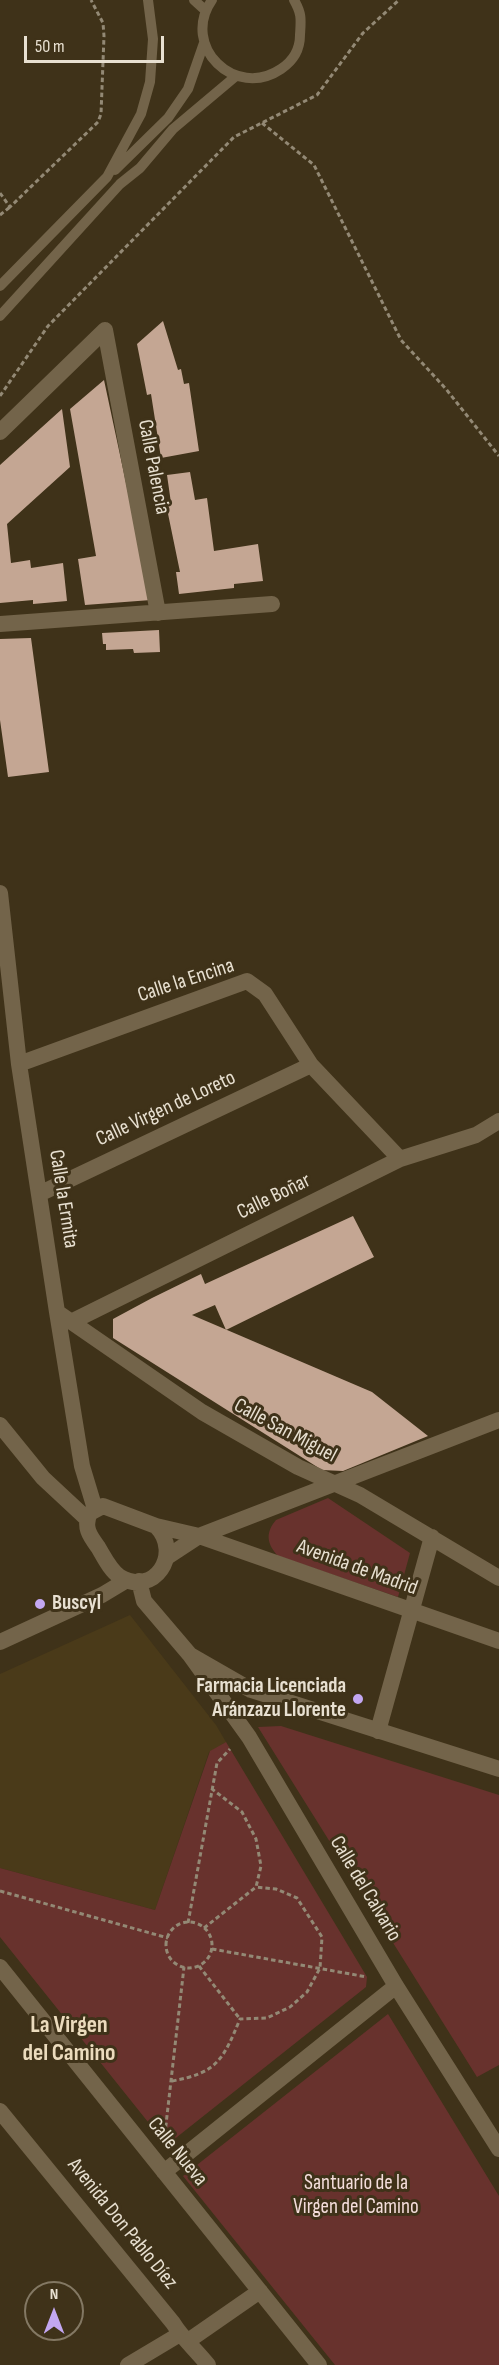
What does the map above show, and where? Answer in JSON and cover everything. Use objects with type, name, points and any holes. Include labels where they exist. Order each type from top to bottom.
[{"type":"street","name":"Calle Palencia","points":[[0,432],[105,330],[158,613]]},
{"type":"street","points":[[0,624],[272,604]]},
{"type":"street","name":"Calle la Ermita","points":[[0,893],[19,1064],[91,1514]]},
{"type":"street","name":"Calle la Encina","points":[[19,1064],[246,981],[265,994],[311,1065],[400,1160]]},
{"type":"street","name":"Calle Virgen de Loreto","points":[[39,1194],[311,1065]]},
{"type":"street","name":"Calle Boñar","points":[[73,1321],[400,1160],[476,1136],[499,1121]]},
{"type":"street","name":"Calle San Miguel","points":[[57,1312],[202,1412],[298,1467],[360,1495],[499,1578]]},
{"type":"street","points":[[0,1642],[133,1581],[152,1578],[159,1572],[167,1557],[199,1536],[499,1420]]},
{"type":"street","points":[[0,1425],[43,1478],[91,1514]]},
{"type":"street","points":[[91,1514],[108,1506],[156,1526],[165,1538],[167,1557]]},
{"type":"street","points":[[91,1514],[88,1531],[111,1569],[133,1581]]},
{"type":"street","name":"Avenida de Madrid","points":[[156,1526],[199,1536],[499,1641]]},
{"type":"street","points":[[378,1731],[432,1537]]},
{"type":"street","points":[[102,1595],[111,1569]]},
{"type":"street","name":"Calle del Calvario","points":[[133,1581],[144,1601],[189,1655],[249,1737],[396,1986],[499,2148]]},
{"type":"street","points":[[189,1655],[251,1690],[499,1769]]},
{"type":"street","name":"Calle Nueva","points":[[0,1967],[319,2365]]},
{"type":"street","points":[[164,2172],[396,1986]]},
{"type":"street","name":"Avenida Don Pablo Díez","points":[[0,2111],[208,2365]]},
{"type":"street","points":[[128,2365],[184,2337],[260,2291]]},
{"type":"lane","points":[[107,177],[141,114],[150,82],[153,39],[148,0]]},
{"type":"lane","points":[[194,0],[205,10]]},
{"type":"lane","points":[[212,0],[205,10],[202,28],[204,43],[217,64],[236,76],[253,79],[272,75],[289,64],[300,47],[302,13],[294,0]]},
{"type":"lane","points":[[0,286],[168,118],[188,89],[204,43]]},
{"type":"lane","points":[[0,316],[120,184],[140,168],[172,129],[236,76]]},
{"type":"path","points":[[0,215],[95,126],[101,114],[103,23],[91,0]]},
{"type":"path","points":[[0,396],[48,326],[234,137],[317,95],[363,33],[399,0]]},
{"type":"path","points":[[262,123],[314,165],[400,340],[446,389],[499,456]]},
{"type":"path","points":[[0,193],[10,207]]},
{"type":"path","points":[[188,1923],[217,1763],[230,1749]]},
{"type":"path","points":[[204,1928],[256,1887],[261,1866],[256,1839],[242,1812],[212,1789]]},
{"type":"path","points":[[240,2019],[267,2018],[290,2007],[307,1992],[320,1968],[322,1937],[297,1898],[276,1889],[256,1887]]},
{"type":"path","points":[[0,1891],[168,1938]]},
{"type":"path","points":[[188,1923],[198,1924],[204,1928],[209,1934],[212,1949],[205,1962],[199,1966],[177,1965],[168,1953],[168,1938],[176,1926],[188,1923]]},
{"type":"path","points":[[212,1949],[368,1977]]},
{"type":"path","points":[[199,1966],[240,2019]]},
{"type":"path","points":[[164,2142],[184,1967]]},
{"type":"path","points":[[172,2080],[195,2076],[216,2065],[240,2019]]},
{"type":"shaded area","points":[[130,1615],[216,1725],[226,1742],[209,1752],[155,1910],[0,1868],[0,1674]]},
{"type":"green space","points":[[328,1498],[410,1553],[398,1597],[278,1556],[274,1552],[269,1534],[276,1520]]},
{"type":"green space","points":[[281,1726],[499,1795],[499,2065],[477,2077],[258,1727]]},
{"type":"green space","points":[[226,1742],[367,1977],[366,1987],[172,2141],[164,2142],[0,1937],[0,1868],[155,1910],[210,1751]]},
{"type":"green space","name":"Santuario de la Virgen del Camino","points":[[388,2014],[499,2196],[499,2365],[335,2365],[183,2176]]},
{"type":"building","points":[[163,321],[178,370],[181,369],[184,384],[189,383],[199,451],[161,458],[151,394],[147,395],[137,344]]},
{"type":"building","points":[[104,380],[151,600],[85,605],[78,559],[96,556],[70,409]]},
{"type":"building","points":[[62,409],[70,467],[7,524],[11,563],[30,560],[31,568],[63,563],[67,601],[33,604],[33,600],[0,603],[0,465]]},
{"type":"building","points":[[190,472],[195,500],[207,498],[214,551],[258,544],[263,581],[234,584],[234,588],[179,594],[176,572],[180,572],[166,504],[171,503],[167,475]]},
{"type":"building","points":[[159,630],[160,652],[134,653],[133,649],[106,650],[106,644],[103,644],[102,633]]},
{"type":"building","points":[[31,638],[49,772],[8,777],[0,720],[0,639]]},
{"type":"building","points":[[353,1216],[374,1257],[226,1330],[372,1392],[428,1436],[343,1471],[322,1470],[113,1338],[113,1319],[152,1298],[201,1274],[205,1284]],"holes":[[[215,1305],[226,1329],[192,1315]]]},
{"type":"place","name":"Buscyl","points":[[40,1604]]},
{"type":"place","name":"Farmacia Licenciada Aránzazu Llorente","points":[[358,1699]]},
{"type":"district","name":"La Virgen del Camino","points":[[69,2040]]}]
